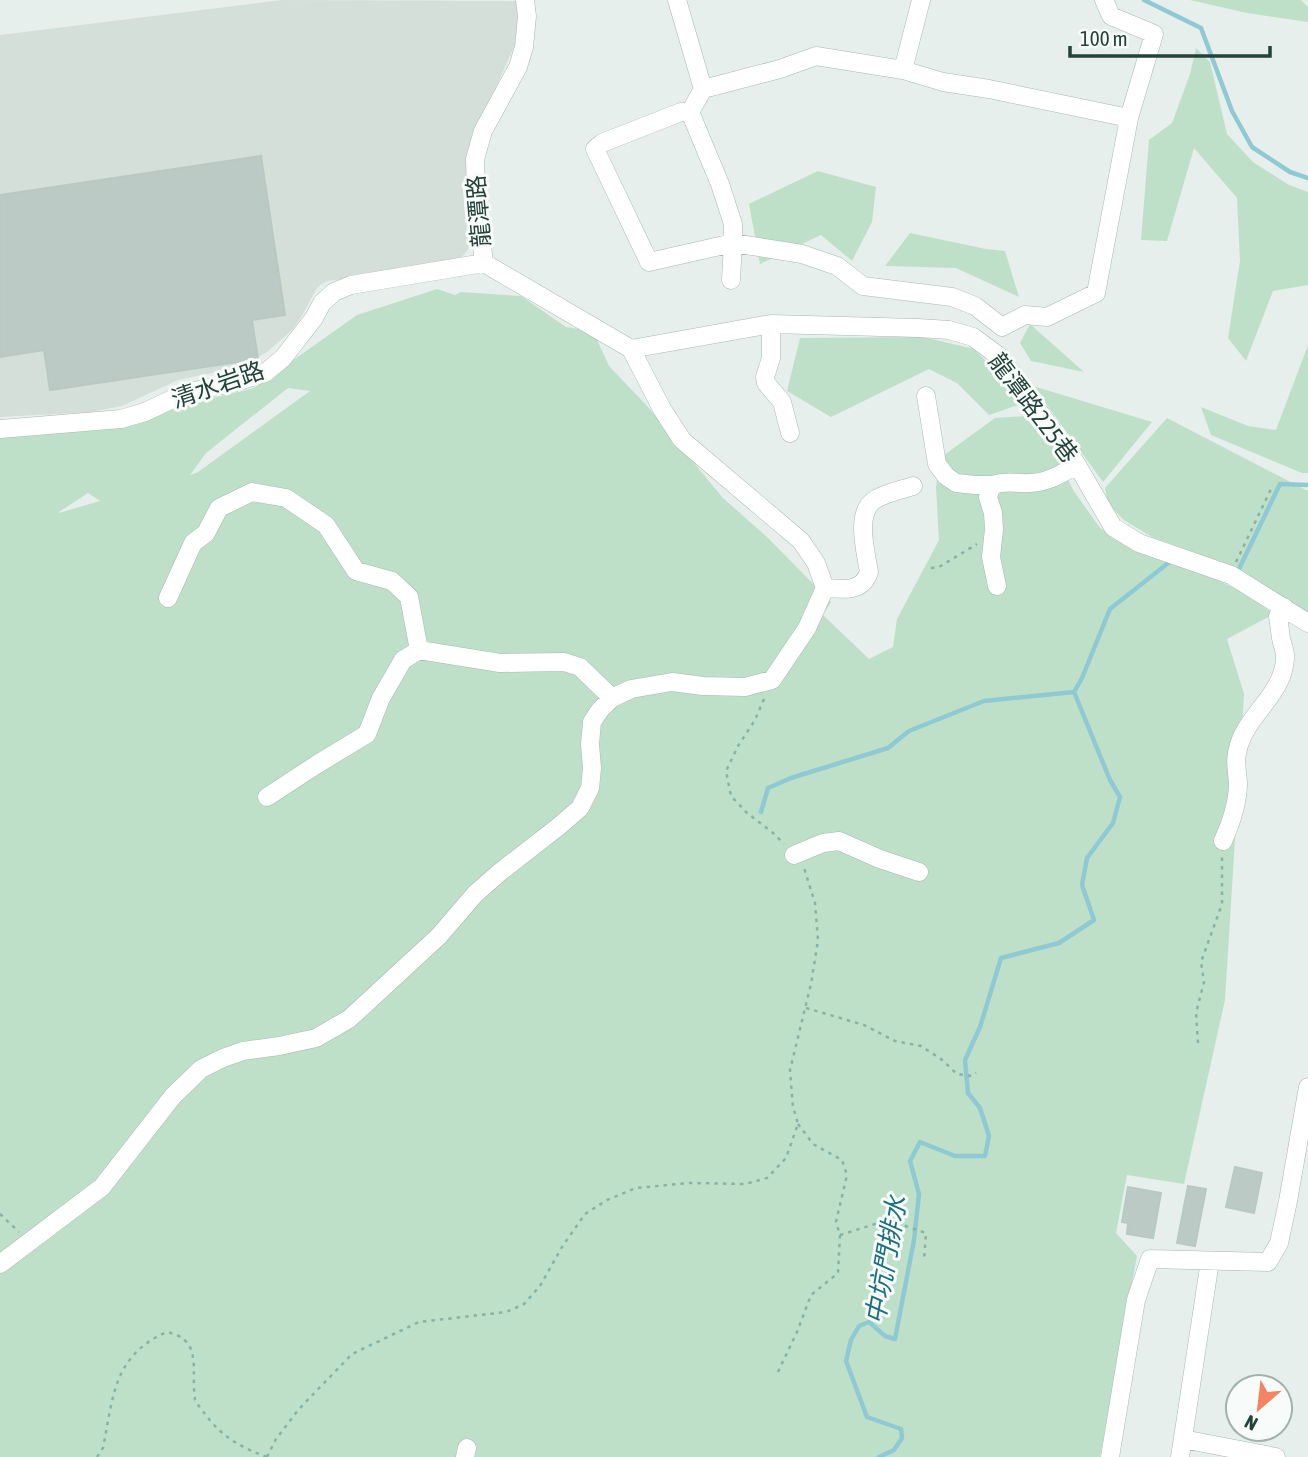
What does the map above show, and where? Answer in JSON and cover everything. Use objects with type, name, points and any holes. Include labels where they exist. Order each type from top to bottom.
[{"type":"street","name":"龍潭路","points":[[525,0],[527,16],[524,47],[518,67],[483,131],[475,159],[484,264],[631,349]]},
{"type":"street","points":[[677,0],[703,89],[690,112]]},
{"type":"street","points":[[903,70],[921,0]]},
{"type":"street","points":[[690,112],[681,112],[602,143],[595,149],[649,262],[733,243],[803,254],[837,266],[863,286],[952,297],[975,306],[1002,327],[1025,315],[1047,317],[1096,293],[1129,118],[1154,34],[1111,16],[1104,0]]},
{"type":"street","points":[[703,89],[780,69],[816,56],[903,70],[943,82],[1129,118]]},
{"type":"street","points":[[690,112],[720,184],[733,224],[731,280]]},
{"type":"street","name":"清水岩路","points":[[0,429],[121,419],[145,412],[186,393],[265,373],[283,358],[314,318],[322,303],[334,292],[351,285],[484,264]]},
{"type":"street","points":[[771,324],[771,358],[765,377],[766,383],[782,402],[790,433]]},
{"type":"street","name":"龍潭路225巷","points":[[631,349],[771,324],[949,330],[973,338],[1000,357],[1077,465],[1113,527],[1139,544],[1237,578],[1308,623]]},
{"type":"street","points":[[0,1264],[102,1187],[173,1096],[201,1069],[243,1051],[316,1038],[349,1019],[439,936],[475,894],[580,808],[590,788],[593,722],[612,698],[631,689],[672,682],[745,687],[772,680],[807,628],[825,588],[816,563],[801,541],[682,440],[662,409],[631,349]]},
{"type":"street","points":[[926,396],[937,464],[946,476],[956,482],[992,485],[1006,481],[1034,483],[1055,477],[1077,465]]},
{"type":"street","points":[[992,485],[988,497],[993,513],[991,557],[997,586]]},
{"type":"street","points":[[825,588],[852,590],[867,579],[869,572],[862,526],[870,503],[913,486]]},
{"type":"street","points":[[168,598],[193,543],[206,533],[219,508],[252,492],[286,498],[326,525],[356,571],[392,581],[409,597],[419,650]]},
{"type":"street","points":[[1223,841],[1230,825],[1238,784],[1235,766],[1238,747],[1245,728],[1275,690],[1282,674],[1286,658],[1278,616],[1284,607]]},
{"type":"street","points":[[267,797],[367,734],[381,698],[403,660],[419,650],[500,663],[564,662],[580,667],[612,698]]},
{"type":"street","points":[[794,855],[823,843],[839,841],[919,872]]},
{"type":"street","points":[[1110,1457],[1136,1300],[1150,1259],[1268,1262],[1279,1243],[1308,1087]]},
{"type":"street","points":[[1210,1261],[1181,1448],[1276,1457]]},
{"type":"path","points":[[1237,578],[1271,489]]},
{"type":"path","points":[[931,568],[939,567],[974,547],[981,540],[993,537]]},
{"type":"path","points":[[772,680],[755,720],[726,771],[732,796],[747,813],[772,832],[804,868],[815,902],[818,940],[806,1009],[790,1070],[793,1107],[798,1124],[813,1143],[842,1160],[847,1175],[836,1222],[840,1235],[838,1273],[811,1296],[778,1372]]},
{"type":"path","points":[[1198,1043],[1196,1013],[1204,982],[1201,962],[1222,904],[1223,841]]},
{"type":"path","points":[[806,1009],[864,1025],[895,1041],[920,1046],[941,1059],[957,1074],[972,1076],[976,1073]]},
{"type":"path","points":[[97,1457],[103,1448],[118,1378],[140,1347],[155,1337],[167,1332],[179,1335],[190,1344],[195,1399],[224,1436],[267,1457],[276,1439],[299,1409],[352,1354],[419,1322],[490,1315],[524,1304],[540,1286],[585,1214],[607,1200],[636,1188],[689,1183],[745,1184],[767,1178],[786,1158],[798,1124]]},
{"type":"path","points":[[0,1214],[29,1242]]},
{"type":"path","points":[[840,1235],[888,1220],[926,1233],[924,1261]]},
{"type":"shaded area","points":[[282,0],[518,1],[521,31],[469,155],[472,244],[459,261],[434,269],[327,281],[317,288],[290,332],[267,352],[241,367],[178,380],[122,406],[91,412],[0,417],[0,35]]},
{"type":"green space","points":[[1190,0],[1301,0],[1308,7],[1308,22],[1247,13]]},
{"type":"green space","points":[[1196,48],[1210,62],[1227,134],[1253,162],[1289,185],[1308,192],[1308,285],[1273,291],[1246,361],[1228,338],[1240,261],[1237,198],[1194,148],[1167,241],[1141,240],[1149,140],[1172,123],[1190,74]]},
{"type":"green space","points":[[818,171],[876,187],[872,222],[852,261],[821,235],[760,264],[749,204]]},
{"type":"green space","points":[[910,233],[1005,251],[1019,297],[956,268],[885,266]]},
{"type":"green space","points":[[437,289],[455,295],[461,292],[521,296],[566,327],[593,331],[609,366],[648,407],[723,498],[767,537],[831,602],[823,615],[869,659],[893,647],[897,619],[939,540],[936,487],[940,458],[995,418],[1027,416],[1050,442],[1073,490],[1100,528],[1152,556],[1200,572],[1243,592],[1274,614],[1227,639],[1244,694],[1225,1000],[1184,1184],[1127,1175],[1116,1233],[1137,1256],[1100,1457],[0,1457],[0,434],[200,401],[254,388],[357,315]],"holes":[[[288,388],[310,391],[198,472],[190,475],[206,453]],[[88,493],[100,501],[59,513],[59,512]]]},
{"type":"green space","points":[[1030,324],[1084,372],[1031,361],[1020,343]]},
{"type":"green space","points":[[923,337],[974,349],[1000,375],[1021,404],[989,415],[957,383],[929,369],[831,417],[787,391],[800,338]]},
{"type":"green space","points":[[1308,345],[1308,473],[1302,473],[1211,435],[1201,407],[1248,426],[1276,430]]},
{"type":"green space","points":[[1033,386],[1152,422],[1103,482]]},
{"type":"green space","points":[[1167,418],[1308,490],[1308,617],[1235,567],[1152,537],[1124,520],[1108,504],[1105,488]]},
{"type":"building","points":[[261,156],[285,315],[252,320],[258,359],[50,390],[44,350],[0,357],[0,195]]},
{"type":"building","points":[[1235,1167],[1262,1173],[1254,1213],[1226,1207]]},
{"type":"building","points":[[1188,1186],[1206,1189],[1195,1246],[1177,1243]]},
{"type":"building","points":[[1128,1187],[1161,1193],[1153,1238],[1127,1234],[1128,1223],[1122,1222]]},
{"type":"waterway","name":"中坑門排水","points":[[1144,0],[1201,28],[1232,111],[1252,147],[1290,172],[1308,178]]},
{"type":"waterway","name":"中坑門排水","points":[[1237,573],[1280,484],[1308,485]]},
{"type":"waterway","name":"中坑門排水","points":[[879,1457],[894,1450],[902,1438],[901,1429],[867,1417],[846,1361],[851,1340],[859,1326],[869,1322],[885,1336],[895,1339],[914,1240],[919,1194],[910,1161],[920,1142],[955,1156],[985,1156],[989,1136],[980,1108],[968,1093],[965,1060],[980,1027],[1001,958],[1059,943],[1094,920],[1082,885],[1087,858],[1113,823],[1120,797],[1110,780],[1074,692],[1110,609],[1172,560]]},
{"type":"waterway","points":[[761,812],[768,788],[791,778],[888,748],[909,731],[984,701],[1074,692]]}]
